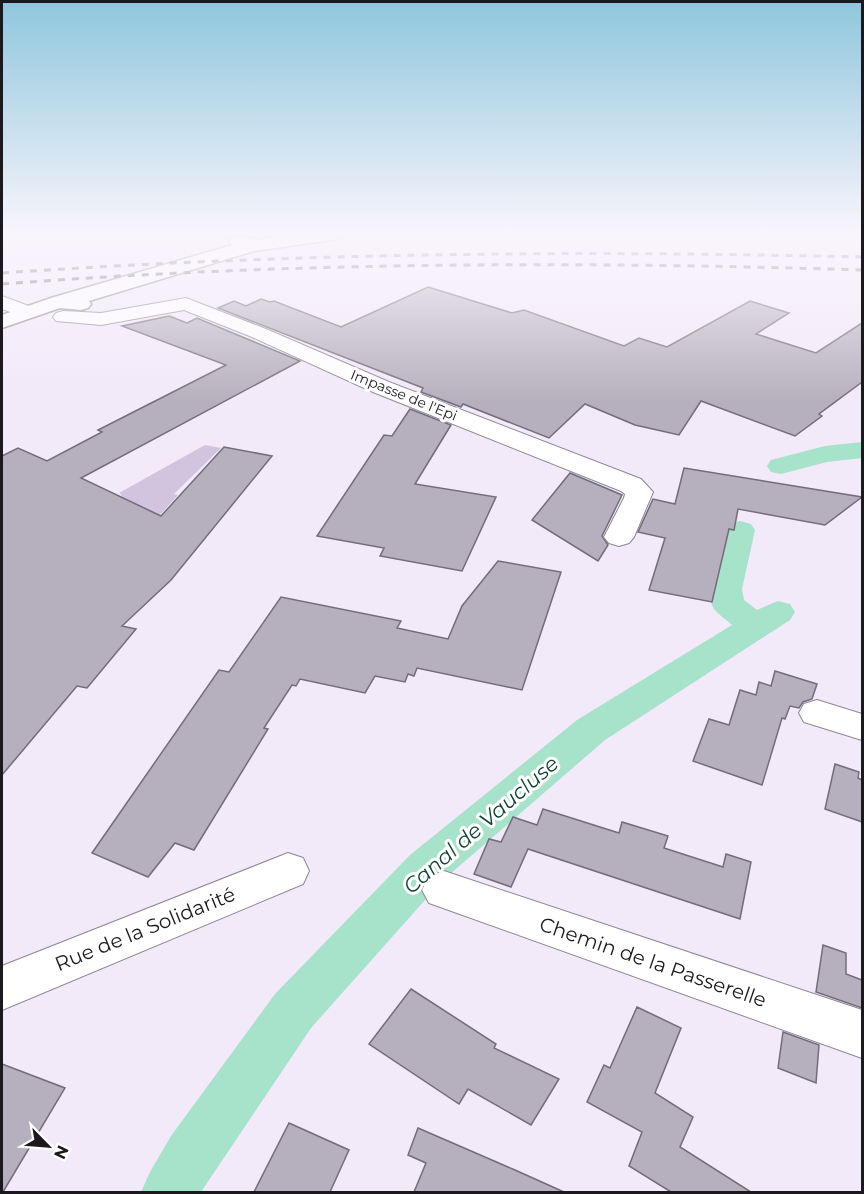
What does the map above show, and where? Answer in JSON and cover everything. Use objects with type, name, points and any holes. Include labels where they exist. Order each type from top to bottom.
[{"type":"main road","points":[[2,322],[63,308],[112,291]]},
{"type":"street","name":"Impasse de l'Epi","points":[[2,302],[63,308],[101,320],[186,304],[381,387],[631,485],[639,492],[638,498],[619,537]]},
{"type":"street","points":[[817,713],[862,727]]},
{"type":"street","name":"Rue de la Solidarité","points":[[2,988],[288,871]]},
{"type":"street","name":"Chemin de la Passerelle","points":[[444,890],[862,1034]]},
{"type":"shaded area","points":[[205,445],[221,448],[174,494],[178,495],[147,529],[83,517],[122,495],[119,493]]},
{"type":"building","points":[[420,291],[440,291],[512,313],[524,310],[624,346],[639,338],[667,347],[750,301],[789,313],[756,334],[816,353],[862,323],[862,382],[819,414],[822,416],[795,436],[701,401],[679,435],[635,425],[585,404],[549,438],[463,404],[461,407],[421,392],[423,388],[218,308],[234,301],[246,306],[261,299],[274,301],[341,327]]},
{"type":"building","points":[[169,316],[187,323],[197,318],[300,361],[81,478],[161,516],[224,447],[272,456],[171,580],[122,626],[136,629],[87,688],[77,686],[2,775],[2,456],[18,448],[47,461],[102,432],[98,430],[226,365],[122,326]]},
{"type":"building","points":[[410,409],[451,425],[415,484],[496,497],[462,571],[380,556],[384,548],[317,536],[384,435],[392,436]]},
{"type":"building","points":[[684,468],[862,497],[825,525],[738,509],[734,530],[729,529],[712,602],[649,590],[665,538],[638,532],[653,499],[675,504]]},
{"type":"building","points":[[570,473],[622,495],[602,536],[608,545],[598,561],[532,520]]},
{"type":"building","points":[[498,561],[561,572],[522,690],[417,668],[414,676],[408,674],[405,682],[375,676],[365,693],[300,679],[296,686],[292,685],[264,728],[268,729],[194,850],[175,843],[148,877],[92,853],[219,670],[229,672],[281,597],[401,621],[397,628],[448,639],[462,606]]},
{"type":"building","points":[[775,671],[817,684],[812,699],[803,702],[799,708],[790,706],[785,719],[782,718],[762,785],[693,761],[709,719],[729,725],[740,690],[756,695],[759,682],[771,686]]},
{"type":"building","points":[[835,764],[859,772],[858,778],[862,780],[862,822],[825,809]]},
{"type":"building","points":[[543,809],[619,833],[622,822],[668,836],[664,848],[723,867],[726,854],[751,862],[740,919],[528,849],[511,887],[474,874],[489,839],[501,842],[513,817],[537,825]]},
{"type":"building","points":[[823,945],[846,953],[846,974],[862,980],[862,1008],[816,992]]},
{"type":"building","points":[[411,989],[496,1044],[494,1048],[559,1079],[531,1125],[468,1089],[459,1104],[369,1044]]},
{"type":"building","points":[[637,1007],[681,1028],[655,1093],[693,1117],[680,1147],[751,1192],[671,1192],[629,1166],[642,1132],[587,1102],[604,1065],[610,1068]]},
{"type":"building","points":[[783,1032],[819,1045],[816,1083],[778,1068]]},
{"type":"building","points":[[2,1064],[65,1088],[3,1192],[2,1192]]},
{"type":"building","points":[[289,1123],[349,1150],[330,1192],[254,1192]]},
{"type":"building","points":[[418,1128],[564,1192],[414,1192],[426,1163],[408,1155]]},
{"type":"waterway","name":"Canal de Vaucluse","points":[[781,466],[825,454],[862,450]]},
{"type":"waterway","name":"Canal de Vaucluse","points":[[740,530],[726,589],[728,604],[755,626]]},
{"type":"waterway","name":"Canal de Vaucluse","points":[[755,626],[778,612]]},
{"type":"waterway","name":"Canal de Vaucluse","points":[[170,1192],[191,1156],[293,1011],[426,868],[591,730],[755,626]]}]
